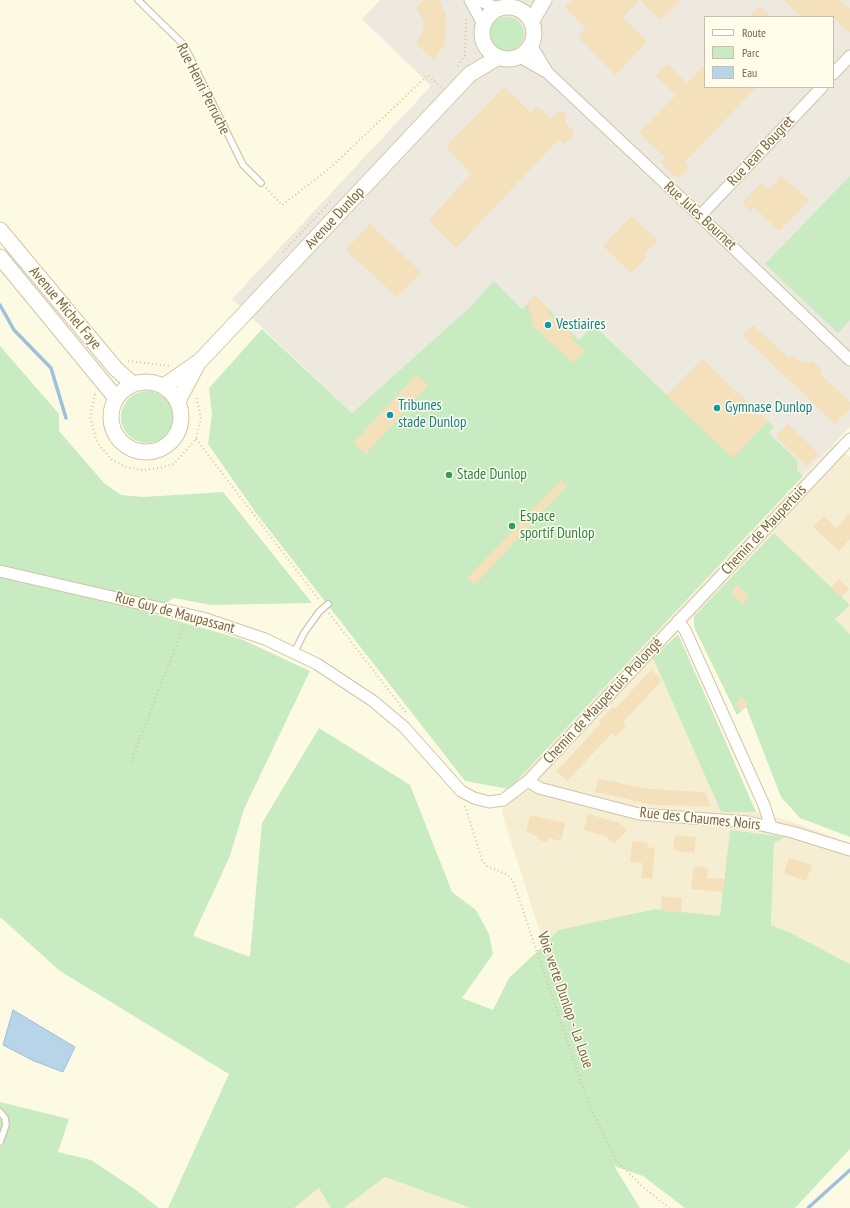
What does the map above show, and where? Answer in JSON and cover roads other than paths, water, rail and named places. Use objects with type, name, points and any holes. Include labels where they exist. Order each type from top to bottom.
[{"type":"street","points":[[519,10],[535,0]]},
{"type":"street","points":[[531,22],[544,0]]},
{"type":"street","points":[[474,2],[499,9]]},
{"type":"street","points":[[474,2],[483,24]]},
{"type":"street","points":[[513,8],[519,10],[531,22],[534,37],[531,45],[520,57],[513,59],[497,58],[486,49],[483,43],[481,30],[483,24],[492,12],[499,9],[513,8]]},
{"type":"street","name":"Avenue Dunlop","points":[[470,74],[483,43]]},
{"type":"street","name":"Rue Jules Bournet","points":[[531,45],[548,73]]},
{"type":"street","points":[[834,73],[850,56]]},
{"type":"street","name":"Rue Jules Bournet","points":[[520,57],[548,73],[850,360]]},
{"type":"street","name":"Avenue Dunlop","points":[[164,386],[200,361],[445,91],[497,58]]},
{"type":"street","name":"Rue Jean Bougret","points":[[700,216],[821,88]]},
{"type":"street","name":"Avenue Michel Faye","points":[[0,230],[121,365],[133,384]]},
{"type":"street","name":"Avenue Michel Faye","points":[[0,257],[103,380],[116,398]]},
{"type":"street","name":"Avenue Dunlop","points":[[178,401],[200,361]]},
{"type":"street","points":[[154,382],[164,386],[178,401],[181,413],[180,426],[176,437],[162,448],[144,452],[132,450],[122,443],[114,433],[111,415],[116,398],[126,388],[133,384],[154,382]]},
{"type":"street","name":"Chemin de Maupertuis","points":[[678,621],[849,442]]},
{"type":"street","name":"Rue Guy de Maupassant","points":[[0,571],[188,614],[265,639],[317,664],[367,697],[404,727],[461,791],[474,798],[490,802],[503,800],[518,791],[528,781]]},
{"type":"street","points":[[678,621],[685,630],[738,747],[764,805],[771,827]]},
{"type":"street","name":"Chemin de Maupertuis Prolongé","points":[[528,781],[678,621]]},
{"type":"street","name":"Rue des Chaumes Noirs","points":[[528,781],[539,788],[644,815],[748,822],[771,827],[850,850]]},
{"type":"lane","name":"Rue Henri Perruche","points":[[138,0],[184,45],[243,165],[261,183]]},
{"type":"lane","points":[[294,653],[304,633],[319,612],[328,604]]},
{"type":"lane","points":[[0,1112],[5,1118],[6,1125],[0,1142]]},
{"type":"water","points":[[13,1010],[75,1047],[63,1072],[34,1061],[3,1045]]},
{"type":"waterway","points":[[0,305],[14,330],[51,368],[66,418]]},
{"type":"waterway","points":[[808,1208],[850,1170]]},
{"type":"place","name":"Vestiaires","points":[[548,325]]},
{"type":"place","name":"Gymnase Dunlop","points":[[717,408]]},
{"type":"place","name":"Tribunes stade Dunlop","points":[[390,415]]},
{"type":"place","name":"Stade Dunlop","points":[[449,475]]},
{"type":"place","name":"Espace sportif Dunlop","points":[[512,526]]}]
